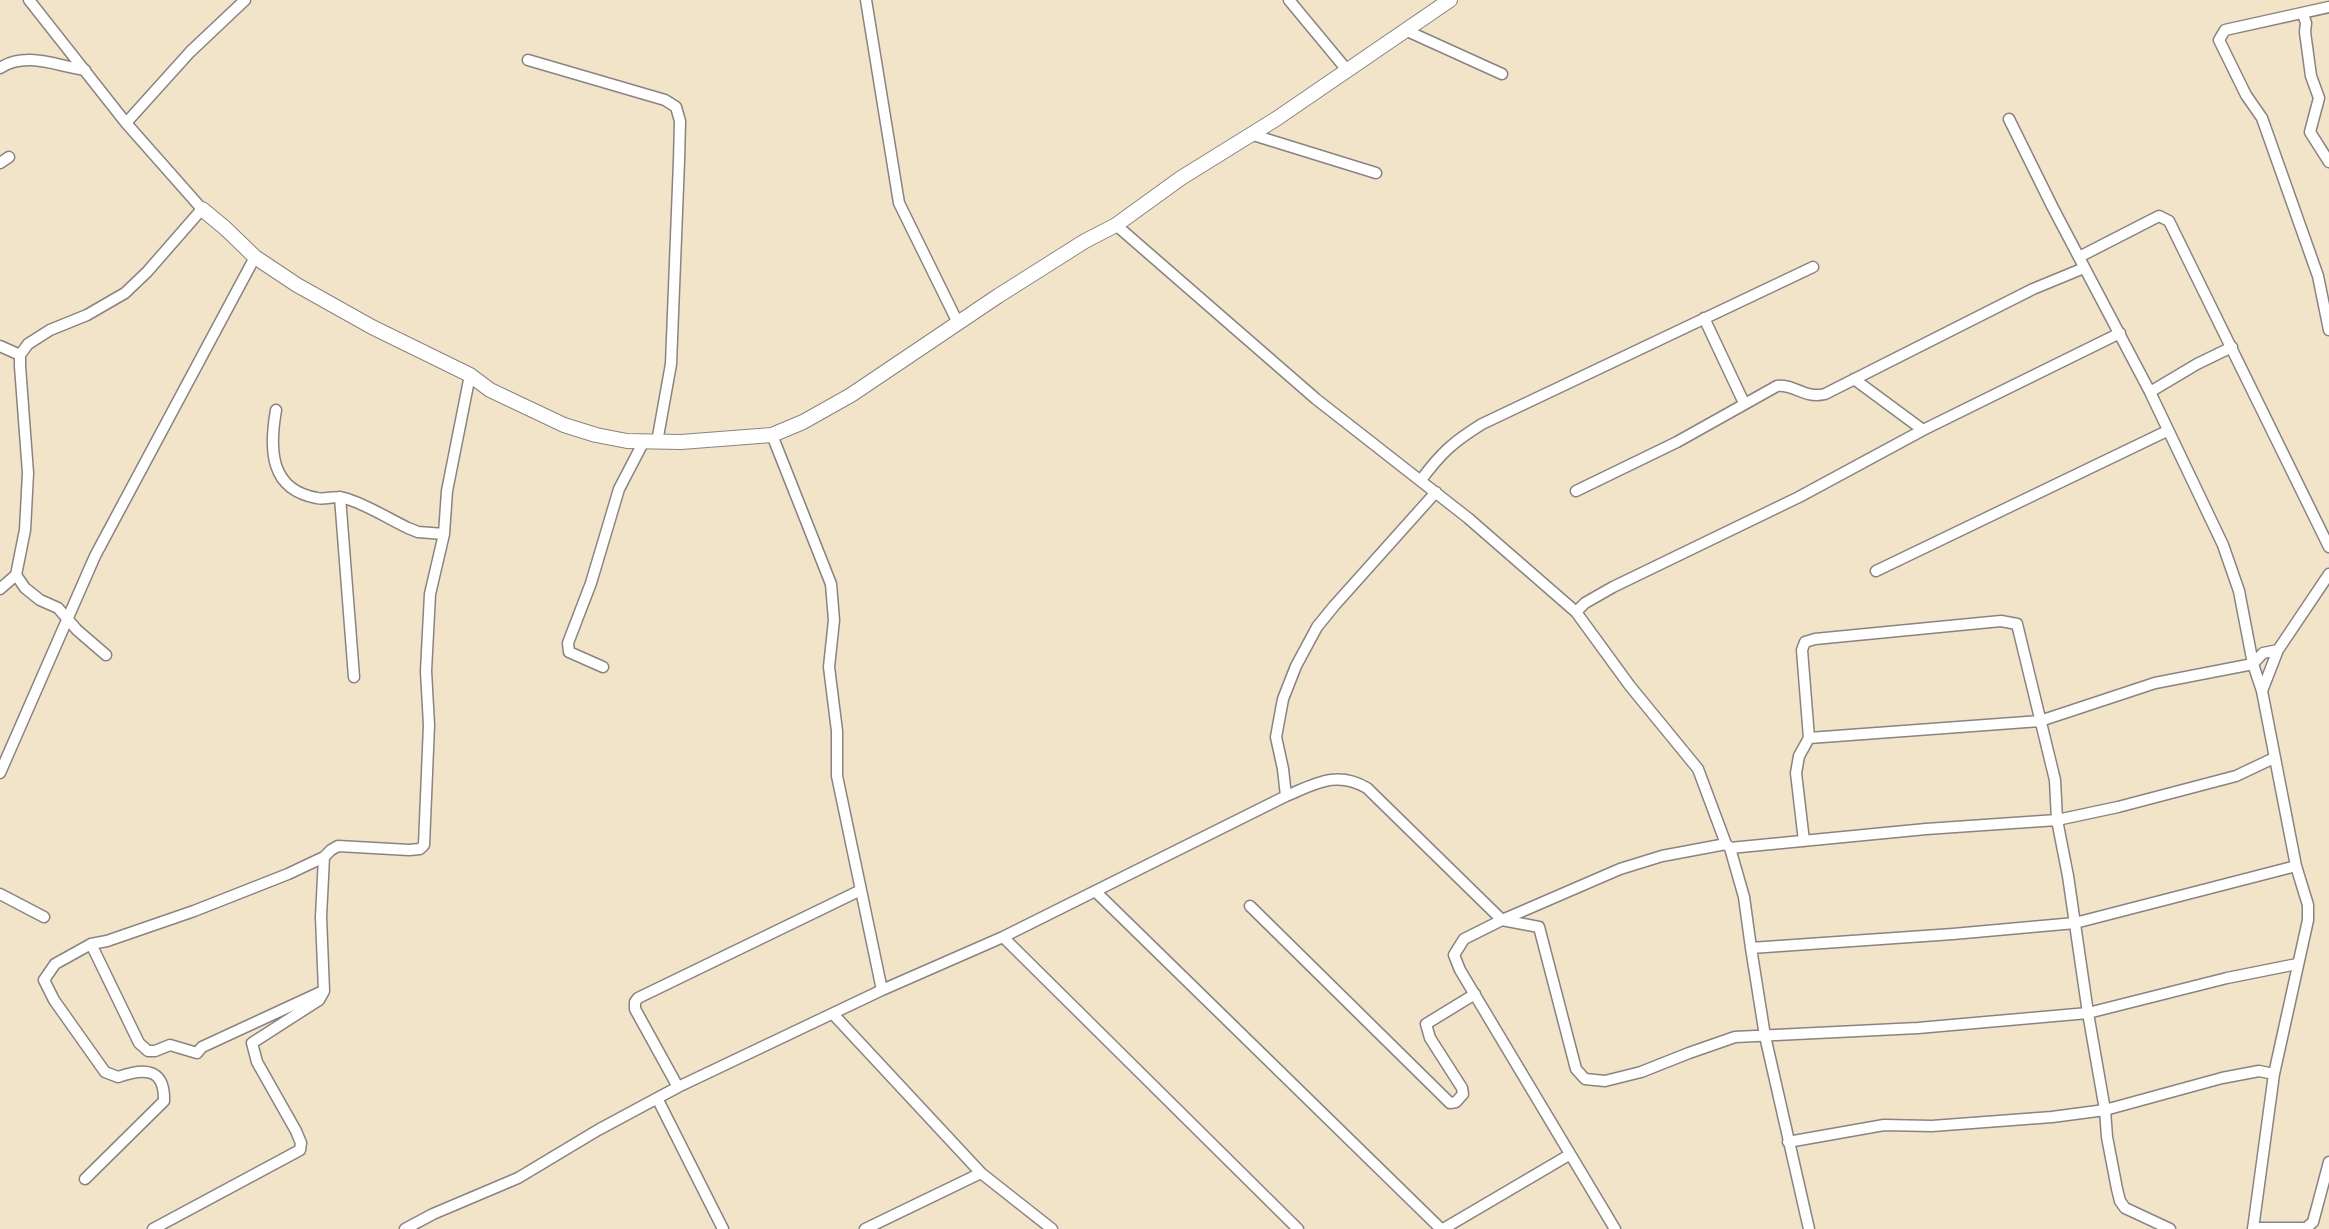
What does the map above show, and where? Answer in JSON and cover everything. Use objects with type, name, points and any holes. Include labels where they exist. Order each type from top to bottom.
[{"type":"street","points":[[29,0],[126,123],[201,209],[255,257],[297,285],[372,327],[470,375],[490,390],[564,425],[596,435],[627,441],[681,442],[772,435],[803,422],[851,395],[1085,241],[1116,225],[1181,178],[1450,0]]},
{"type":"street","points":[[126,123],[190,52],[245,0]]},
{"type":"street","points":[[866,0],[899,203],[958,323]]},
{"type":"street","points":[[1289,0],[1347,70]]},
{"type":"street","points":[[2329,7],[2225,30],[2219,40],[2246,95],[2262,118],[2281,167],[2297,221],[2304,232],[2318,276],[2329,330]]},
{"type":"street","points":[[2303,14],[2312,76],[2319,99],[2310,132],[2329,162]]},
{"type":"street","points":[[1405,30],[1502,74]]},
{"type":"street","points":[[0,68],[10,61],[29,59],[85,70]]},
{"type":"street","points":[[528,60],[665,100],[676,107],[680,121],[671,314],[671,364],[650,441],[619,489],[591,583],[568,643],[569,652],[603,667]]},
{"type":"street","points":[[2009,119],[2081,263],[2150,392],[2223,545],[2239,591],[2253,664],[2262,692],[2296,866],[2304,887],[2308,920],[2274,1074],[2253,1228],[2306,1228],[2313,1222],[2329,1162]]},
{"type":"street","points":[[1250,134],[1376,173]]},
{"type":"street","points":[[0,589],[16,575],[25,530],[28,473],[20,355],[28,344],[50,330],[87,315],[125,293],[147,272],[201,209]]},
{"type":"street","points":[[1576,491],[1677,442],[1777,386],[1789,386],[1804,394],[1818,395],[1854,379],[2023,294],[2081,263],[2159,216],[2165,218],[2232,346],[2329,547]]},
{"type":"street","points":[[1116,225],[1317,399],[1436,492],[1576,612],[1630,686],[1698,769],[1728,846],[1744,897],[1765,1036],[1809,1229]]},
{"type":"street","points":[[0,773],[68,621],[94,556],[255,257]]},
{"type":"street","points":[[1421,480],[1442,452],[1458,438],[1482,424],[1814,267]]},
{"type":"street","points":[[1704,318],[1744,403]]},
{"type":"street","points":[[1576,612],[1585,603],[1613,587],[1799,497],[1923,430],[2120,333]]},
{"type":"street","points":[[0,346],[20,355]]},
{"type":"street","points":[[2150,392],[2232,346]]},
{"type":"street","points":[[85,1179],[164,1101],[164,1088],[150,1072],[137,1071],[118,1077],[105,1072],[54,1000],[44,980],[54,964],[91,944],[107,941],[194,911],[288,874],[324,857],[338,846],[410,850],[420,849],[424,845],[429,725],[427,641],[430,594],[444,534],[447,491],[470,375]]},
{"type":"street","points":[[1854,379],[1923,430]]},
{"type":"street","points":[[276,410],[273,454],[285,484],[296,492],[319,499],[340,497],[418,532],[444,534]]},
{"type":"street","points":[[1876,571],[2167,431]]},
{"type":"street","points":[[772,435],[831,584],[834,620],[829,667],[837,731],[837,776],[882,990]]},
{"type":"street","points":[[1286,796],[1276,737],[1283,699],[1296,666],[1317,627],[1328,613],[1436,492]]},
{"type":"street","points":[[340,497],[354,677]]},
{"type":"street","points":[[2262,692],[2278,650],[2329,574]]},
{"type":"street","points":[[16,575],[25,588],[40,600],[58,608],[68,621],[106,655]]},
{"type":"street","points":[[1804,841],[1796,773],[1799,756],[1809,738],[1802,650],[1805,642],[1815,639],[2001,621],[2017,624],[2055,780],[2057,820],[2105,1110],[2107,1137],[2120,1201],[2125,1208],[2170,1229]]},
{"type":"street","points":[[1809,738],[2040,721],[2155,683],[2253,664],[2263,653],[2278,650]]},
{"type":"street","points":[[1615,1229],[1460,970],[1454,955],[1464,939],[1620,869],[1662,856],[1728,846],[2057,820],[2118,807],[2236,776],[2274,759]]},
{"type":"street","points":[[405,1229],[433,1214],[518,1178],[598,1130],[678,1087],[882,990],[1003,937],[1286,796],[1339,778],[1353,780],[1367,788],[1502,920],[1539,927],[1576,1069],[1585,1079],[1605,1081],[1641,1072],[1735,1037],[1918,1028],[2088,1013],[2227,978],[2297,964]]},
{"type":"street","points":[[153,1229],[300,1150],[301,1143],[257,1062],[252,1043],[319,1000],[324,991],[321,917],[324,857]]},
{"type":"street","points":[[1751,948],[2075,923],[2296,866]]},
{"type":"street","points":[[678,1087],[635,1009],[635,1002],[638,998],[861,890]]},
{"type":"street","points":[[1095,891],[1442,1229],[1569,1155]]},
{"type":"street","points":[[0,894],[44,917]]},
{"type":"street","points":[[1250,906],[1450,1103],[1456,1102],[1463,1094],[1462,1088],[1430,1038],[1426,1024],[1475,994]]},
{"type":"street","points":[[1003,937],[1298,1229]]},
{"type":"street","points":[[91,944],[139,1043],[148,1051],[155,1051],[170,1045],[197,1053],[202,1047],[324,991]]},
{"type":"street","points":[[833,1014],[981,1173],[1052,1229]]},
{"type":"street","points":[[1788,1142],[1884,1125],[1943,1125],[2052,1117],[2105,1110],[2222,1078],[2259,1071],[2274,1074]]},
{"type":"street","points":[[657,1098],[723,1229]]},
{"type":"street","points":[[864,1229],[981,1173]]}]
